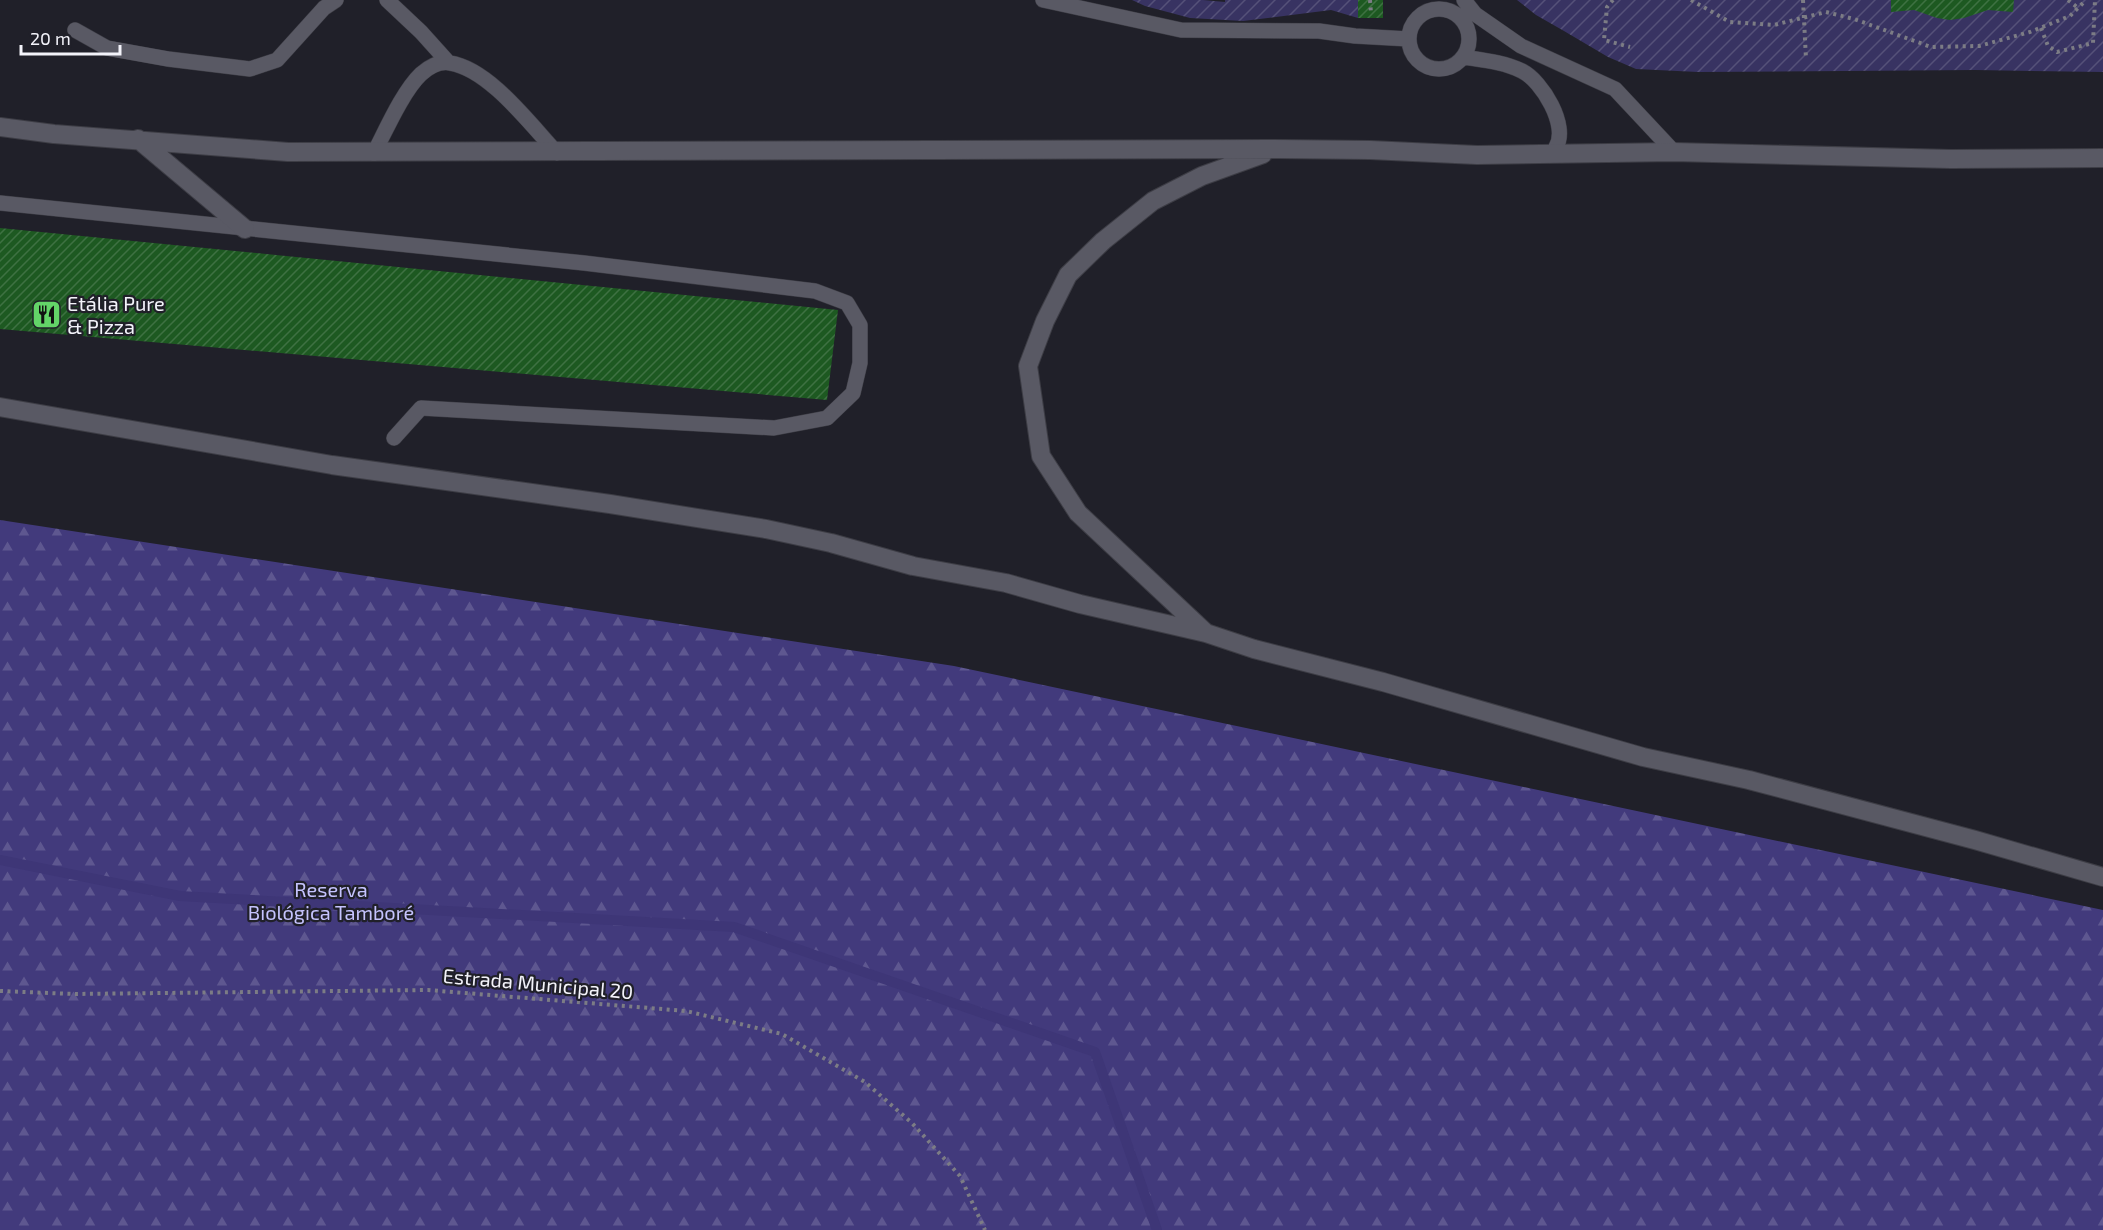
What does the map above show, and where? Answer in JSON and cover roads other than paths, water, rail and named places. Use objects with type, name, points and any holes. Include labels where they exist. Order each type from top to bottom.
[{"type":"main road","points":[[0,127],[54,134],[138,139],[288,153],[1276,149],[1478,155],[1674,152],[1869,158],[2103,158]]},
{"type":"main road","points":[[138,139],[245,229]]},
{"type":"main road","points":[[1206,633],[1077,513],[1041,456],[1028,366],[1045,321],[1068,275],[1103,241],[1153,201],[1202,176],[1276,149]]},
{"type":"main road","points":[[0,407],[332,465],[610,504],[766,529],[831,543],[913,566],[1005,583],[1080,604],[1206,633],[1254,649],[1383,682],[1643,757],[1760,783],[1975,840],[2103,877]]},
{"type":"lane","points":[[75,30],[107,48],[168,59],[250,69],[277,60],[324,8],[336,0]]},
{"type":"lane","points":[[387,0],[448,62]]},
{"type":"lane","points":[[1043,0],[1181,30],[1319,31],[1408,39]]},
{"type":"lane","points":[[1464,0],[1475,14],[1521,46],[1615,89],[1674,152]]},
{"type":"lane","points":[[1455,13],[1466,25],[1469,41],[1463,57],[1451,66],[1437,69],[1423,64],[1413,53],[1408,39],[1412,24],[1424,7],[1475,14]]},
{"type":"lane","points":[[1463,57],[1499,63],[1524,72],[1541,89],[1556,114],[1560,127],[1557,147],[1549,154]]},
{"type":"lane","points":[[374,153],[409,90],[421,74],[435,64],[448,62],[463,66],[481,77],[506,98],[557,153]]},
{"type":"lane","points":[[0,203],[584,263],[815,291],[847,303],[860,325],[860,363],[853,393],[828,418],[774,428],[421,408],[394,438]]},
{"type":"waterway","points":[[0,860],[180,896],[734,927],[1095,1052],[1157,1230]]},
{"type":"place","name":"Etália Pure & Pizza","points":[[46,315]]},
{"type":"park label","name":"Reserva Biológica Tamboré","points":[[331,902]]}]
